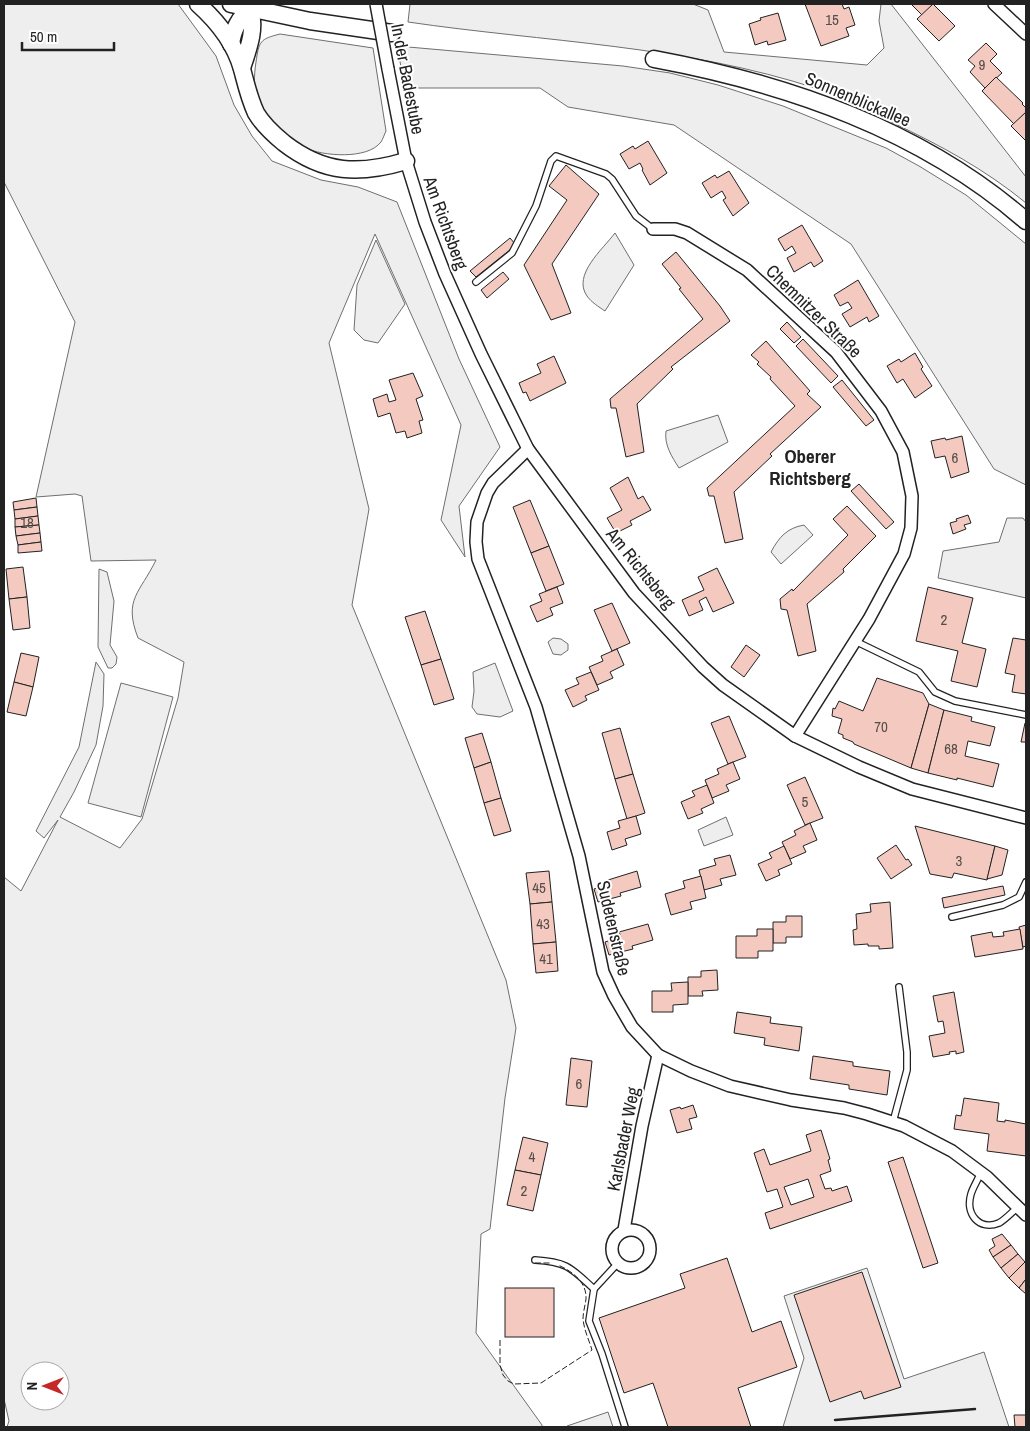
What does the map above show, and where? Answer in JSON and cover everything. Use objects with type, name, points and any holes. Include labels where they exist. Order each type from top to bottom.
[{"type":"main road","points":[[198,4],[214,19],[231,44],[242,68],[246,89],[256,112],[265,126],[296,153],[316,163],[348,169],[384,167],[406,161]]},
{"type":"main road","points":[[231,4],[310,21],[392,33]]},
{"type":"main road","points":[[231,44],[233,30],[250,8]]},
{"type":"main road","points":[[242,68],[250,43],[253,25],[250,8]]},
{"type":"main road","name":"Sonnenblickallee","points":[[654,59],[696,67],[807,97],[889,132],[965,175],[991,192],[1026,221]]},
{"type":"street","name":"In der Badestube","points":[[376,4],[406,161]]},
{"type":"street","points":[[994,4],[1026,34]]},
{"type":"street","name":"Am Richtsberg","points":[[406,161],[425,222],[445,274],[481,354],[528,449],[634,593],[703,667],[723,685],[795,736],[859,767],[912,789],[1026,818]]},
{"type":"street","name":"Chemnitzer Straße","points":[[653,229],[675,229],[686,233],[747,270],[836,352],[881,412],[903,452],[912,496],[911,528],[904,554],[869,620],[795,736]]},
{"type":"street","name":"Sudetenstraße","points":[[528,449],[493,483],[482,505],[476,531],[478,559],[544,732],[579,856],[603,972],[632,1027],[658,1055],[691,1071],[730,1086],[791,1100],[844,1108],[893,1122],[952,1151],[981,1172],[1022,1211]]},
{"type":"street","name":"Karlsbader Weg","points":[[618,1263],[612,1254],[612,1246],[618,1234],[624,1230],[644,1118],[658,1055]]},
{"type":"street","points":[[618,1263],[625,1267],[633,1268],[641,1265],[648,1259],[650,1250],[648,1240],[643,1233],[634,1229],[624,1230]]},
{"type":"lane","points":[[476,282],[512,253],[536,206],[551,161],[556,156],[606,174],[612,179],[636,216],[653,229]]},
{"type":"lane","points":[[855,642],[919,672],[935,692],[954,701],[1026,715]]},
{"type":"lane","points":[[952,917],[1003,905],[1019,897],[1026,882]]},
{"type":"lane","points":[[893,1122],[907,1070],[907,1052],[899,987]]},
{"type":"lane","points":[[981,1172],[970,1196],[972,1214],[976,1221],[982,1225],[992,1225],[1022,1211]]},
{"type":"lane","points":[[535,1260],[568,1265],[594,1289]]},
{"type":"lane","points":[[618,1263],[594,1289],[588,1321],[602,1354],[625,1427]]},
{"type":"shaded area","points":[[4,4],[178,4],[216,56],[234,105],[252,136],[272,161],[321,180],[358,187],[397,202],[459,359],[500,447],[459,506],[465,557],[441,520],[461,425],[375,234],[329,343],[369,509],[352,605],[506,980],[516,1028],[505,1098],[490,1229],[481,1234],[476,1333],[542,1427],[7,1427],[9,1421],[4,1399],[4,877],[21,891],[58,820],[44,838],[36,831],[79,747],[96,662],[104,674],[103,706],[96,745],[60,817],[120,848],[142,819],[178,698],[184,662],[138,638],[134,625],[132,614],[135,597],[156,560],[91,561],[82,496],[75,494],[36,497],[75,322],[4,182]]},
{"type":"shaded area","points":[[410,4],[693,4],[708,10],[724,52],[867,65],[884,48],[879,21],[881,4],[891,4],[1026,177],[1026,203],[979,169],[945,149],[828,92],[768,74],[666,54],[614,46],[408,22]]},
{"type":"shaded area","points":[[280,34],[373,48],[386,131],[381,142],[366,152],[356,154],[322,153],[298,144],[284,135],[272,123],[262,110],[257,98],[255,72],[260,45],[264,40]]},
{"type":"shaded area","points":[[397,46],[623,66],[670,73],[718,85],[783,106],[886,148],[966,195],[1026,244],[1026,485],[994,469],[851,244],[674,125],[568,107],[540,88],[405,88]]},
{"type":"shaded area","points":[[615,233],[634,265],[605,311],[587,296],[583,288],[583,280],[586,271],[597,254]]},
{"type":"shaded area","points":[[376,240],[405,304],[378,343],[364,340],[354,330],[357,285]]},
{"type":"shaded area","points":[[718,415],[728,442],[679,468],[667,446],[666,431]]},
{"type":"shaded area","points":[[1007,518],[1023,518],[1026,522],[1026,598],[938,578],[943,551],[999,542]]},
{"type":"shaded area","points":[[804,525],[813,535],[781,564],[771,552],[780,538],[788,531]]},
{"type":"shaded area","points":[[99,569],[107,572],[114,601],[110,645],[117,657],[116,664],[112,668],[108,668],[98,647]]},
{"type":"shaded area","points":[[553,638],[561,639],[568,644],[568,650],[561,655],[553,654],[548,642]]},
{"type":"shaded area","points":[[495,663],[513,711],[500,717],[477,714],[472,707],[474,691],[473,672]]},
{"type":"shaded area","points":[[121,683],[173,697],[141,817],[88,803]]},
{"type":"shaded area","points":[[726,817],[733,835],[704,846],[698,830]]},
{"type":"shaded area","points":[[867,1268],[904,1379],[984,1352],[1009,1427],[783,1427],[804,1358],[784,1296]]},
{"type":"shaded area","points":[[608,1412],[613,1427],[567,1426]]},
{"type":"building","points":[[805,4],[842,4],[844,9],[849,7],[855,25],[846,28],[849,36],[821,46]]},
{"type":"building","points":[[911,4],[935,4],[922,15]]},
{"type":"building","points":[[933,4],[955,26],[939,41],[917,19]]},
{"type":"building","points":[[778,13],[786,40],[768,45],[767,41],[755,45],[749,24],[761,20],[760,18]]},
{"type":"building","points":[[986,43],[997,54],[990,61],[1002,73],[985,88],[970,72],[975,66],[968,60]]},
{"type":"building","points":[[996,77],[1026,108],[1026,112],[1014,124],[982,91]]},
{"type":"building","points":[[1026,112],[1026,141],[1011,126]]},
{"type":"building","points":[[648,141],[667,173],[650,185],[640,163],[629,169],[620,154],[633,146],[635,149]]},
{"type":"building","points":[[566,165],[599,194],[552,264],[571,313],[551,320],[524,265],[567,200],[549,186]]},
{"type":"building","points":[[729,171],[749,203],[733,216],[723,200],[726,198],[722,191],[711,198],[702,183],[715,175],[717,178]]},
{"type":"building","points":[[802,225],[823,261],[814,267],[811,262],[794,272],[787,258],[796,253],[792,246],[785,251],[778,239]]},
{"type":"building","points":[[510,238],[516,245],[476,277],[470,271]]},
{"type":"building","points":[[676,252],[730,321],[671,367],[673,369],[637,404],[644,452],[626,457],[616,408],[611,408],[610,399],[703,319],[662,264]]},
{"type":"building","points":[[503,272],[509,279],[487,298],[481,290]]},
{"type":"building","points":[[858,280],[879,316],[869,322],[867,317],[850,327],[842,314],[852,308],[848,302],[840,306],[834,295]]},
{"type":"building","points":[[787,322],[801,337],[794,343],[780,329]]},
{"type":"building","points":[[803,339],[838,376],[831,383],[796,346]]},
{"type":"building","points":[[766,341],[810,391],[807,394],[821,407],[770,454],[772,456],[734,492],[743,539],[725,543],[714,496],[709,496],[707,488],[795,406],[751,355]]},
{"type":"building","points":[[915,353],[923,367],[921,369],[932,386],[915,398],[903,379],[897,383],[887,366],[899,359],[901,362]]},
{"type":"building","points":[[554,356],[566,383],[530,401],[526,392],[523,393],[519,383],[541,373],[537,364]]},
{"type":"building","points":[[413,373],[423,396],[416,399],[423,420],[419,421],[422,433],[407,438],[405,431],[396,433],[390,413],[378,417],[373,399],[387,394],[389,402],[396,400],[389,380]]},
{"type":"building","points":[[842,380],[874,420],[866,426],[833,387]]},
{"type":"building","points":[[962,436],[969,472],[951,478],[945,456],[935,458],[931,441]]},
{"type":"building","points":[[628,477],[638,499],[643,496],[651,510],[630,521],[632,525],[616,533],[607,518],[622,510],[610,488]]},
{"type":"building","points":[[859,484],[894,522],[886,529],[851,491]]},
{"type":"building","points":[[36,498],[37,507],[14,510],[13,502]]},
{"type":"building","points":[[530,500],[549,546],[531,553],[513,507]]},
{"type":"building","points":[[847,506],[876,536],[843,569],[844,572],[807,604],[816,651],[798,656],[787,610],[781,609],[780,599],[792,589],[793,591],[848,535],[833,519]]},
{"type":"building","points":[[37,507],[38,516],[15,519],[14,510]]},
{"type":"building","points":[[968,515],[971,523],[964,525],[966,529],[953,534],[950,523]]},
{"type":"building","points":[[38,516],[39,525],[15,527],[15,519]]},
{"type":"building","points":[[39,525],[40,533],[16,536],[15,527]]},
{"type":"building","points":[[40,533],[41,542],[18,545],[16,536]]},
{"type":"building","points":[[41,542],[42,551],[18,553],[18,545]]},
{"type":"building","points":[[549,546],[564,584],[546,591],[531,553]]},
{"type":"building","points":[[23,567],[27,597],[9,599],[6,569]]},
{"type":"building","points":[[717,568],[734,603],[713,612],[706,597],[699,601],[703,610],[689,616],[682,600],[704,590],[698,577]]},
{"type":"building","points":[[557,587],[563,603],[550,608],[553,615],[537,622],[530,606],[542,601],[539,594]]},
{"type":"building","points":[[928,587],[973,598],[962,643],[986,649],[977,687],[951,681],[958,651],[916,641]]},
{"type":"building","points":[[27,597],[30,628],[13,630],[9,599]]},
{"type":"building","points":[[612,603],[630,643],[612,651],[594,610]]},
{"type":"building","points":[[425,611],[441,659],[421,665],[405,617]]},
{"type":"building","points":[[1013,638],[1026,640],[1026,694],[1012,692],[1015,675],[1005,673]]},
{"type":"building","points":[[746,645],[760,655],[744,677],[731,667]]},
{"type":"building","points":[[617,649],[624,665],[610,672],[613,678],[597,685],[589,667],[603,661],[601,656]]},
{"type":"building","points":[[21,653],[39,657],[33,687],[14,682]]},
{"type":"building","points":[[441,659],[454,699],[434,705],[421,665]]},
{"type":"building","points":[[591,672],[599,690],[585,696],[587,700],[573,707],[565,690],[579,684],[576,678]]},
{"type":"building","points":[[877,678],[923,693],[929,704],[911,768],[854,744],[838,733],[842,719],[832,716],[833,708],[835,709],[839,701],[863,711]]},
{"type":"building","points":[[14,682],[33,687],[26,716],[7,712]]},
{"type":"building","points":[[929,704],[944,710],[928,773],[911,768]]},
{"type":"building","points":[[944,710],[972,717],[971,721],[995,727],[990,746],[968,741],[965,756],[999,764],[993,787],[928,773]]},
{"type":"building","points":[[729,716],[746,757],[728,764],[711,723]]},
{"type":"building","points":[[1025,723],[1026,742],[1021,742]]},
{"type":"building","points":[[620,728],[633,774],[615,779],[602,733]]},
{"type":"building","points":[[482,733],[491,762],[474,768],[465,738]]},
{"type":"building","points":[[491,762],[501,798],[484,803],[474,768]]},
{"type":"building","points":[[733,762],[740,779],[726,785],[729,791],[712,798],[705,780],[719,774],[717,769]]},
{"type":"building","points":[[633,774],[645,813],[627,819],[615,779]]},
{"type":"building","points":[[805,777],[823,818],[805,825],[787,785]]},
{"type":"building","points":[[707,785],[714,803],[701,809],[703,813],[688,819],[681,802],[695,796],[692,791]]},
{"type":"building","points":[[501,798],[511,831],[494,836],[484,803]]},
{"type":"building","points":[[636,816],[641,834],[625,839],[627,845],[612,850],[607,832],[620,828],[618,821]]},
{"type":"building","points":[[810,823],[817,840],[803,846],[806,852],[790,859],[782,842],[796,835],[794,831]]},
{"type":"building","points":[[915,826],[995,846],[987,880],[954,873],[952,878],[930,874]]},
{"type":"building","points":[[896,845],[906,860],[908,859],[912,865],[891,879],[877,858]]},
{"type":"building","points":[[784,846],[792,864],[778,870],[780,875],[766,881],[758,864],[772,858],[769,853]]},
{"type":"building","points":[[995,846],[1008,850],[1002,875],[987,879]]},
{"type":"building","points":[[730,855],[736,875],[720,879],[722,885],[704,890],[699,870],[716,865],[714,859]]},
{"type":"building","points":[[549,871],[552,902],[530,904],[526,873]]},
{"type":"building","points":[[637,871],[641,887],[620,893],[621,896],[598,902],[594,889],[609,885],[608,880]]},
{"type":"building","points":[[701,876],[706,898],[690,902],[692,909],[671,915],[665,894],[685,888],[683,881]]},
{"type":"building","points":[[1003,886],[1005,895],[944,908],[942,898]]},
{"type":"building","points":[[552,902],[556,942],[533,944],[530,904]]},
{"type":"building","points":[[890,902],[893,948],[879,949],[879,946],[868,946],[868,944],[854,945],[853,930],[857,929],[856,914],[871,912],[870,904]]},
{"type":"building","points":[[786,916],[802,916],[802,937],[786,937],[786,943],[773,943],[773,922],[786,922]]},
{"type":"building","points":[[648,924],[653,940],[632,946],[633,949],[609,955],[605,942],[621,937],[619,932]]},
{"type":"building","points":[[1026,925],[1026,946],[1023,947],[1019,927]]},
{"type":"building","points":[[757,929],[773,929],[773,951],[758,951],[758,958],[736,958],[736,936],[757,936]]},
{"type":"building","points":[[1020,929],[1023,949],[975,957],[971,936],[992,932],[993,937],[1004,936],[1003,932]]},
{"type":"building","points":[[556,942],[558,971],[536,973],[533,944]]},
{"type":"building","points":[[717,970],[718,990],[702,991],[703,996],[688,996],[688,977],[701,977],[701,971]]},
{"type":"building","points":[[688,982],[688,1004],[673,1005],[673,1012],[652,1012],[652,991],[672,991],[671,983]]},
{"type":"building","points":[[954,992],[964,1052],[956,1054],[956,1051],[949,1052],[950,1054],[933,1057],[929,1036],[945,1033],[943,1021],[938,1022],[933,996]]},
{"type":"building","points":[[737,1012],[771,1017],[770,1023],[802,1027],[799,1051],[764,1045],[765,1038],[734,1033]]},
{"type":"building","points":[[813,1056],[853,1062],[853,1066],[890,1071],[887,1095],[849,1089],[849,1085],[810,1079]]},
{"type":"building","points":[[571,1058],[592,1061],[587,1107],[566,1105]]},
{"type":"building","points":[[964,1098],[999,1103],[997,1121],[1005,1122],[1005,1120],[1026,1124],[1026,1156],[987,1151],[989,1134],[954,1129],[956,1115],[961,1116]]},
{"type":"building","points":[[693,1105],[697,1117],[689,1119],[692,1129],[677,1133],[670,1110]]},
{"type":"building","points":[[821,1130],[830,1159],[828,1160],[831,1171],[820,1175],[825,1189],[831,1188],[832,1191],[847,1186],[852,1201],[770,1229],[765,1213],[783,1207],[777,1189],[767,1192],[754,1153],[764,1149],[770,1165],[811,1151],[806,1135]],"holes":[[[808,1179],[814,1197],[791,1205],[784,1187]]]},
{"type":"building","points":[[523,1137],[548,1143],[541,1175],[515,1170]]},
{"type":"building","points":[[903,1157],[938,1263],[923,1268],[888,1162]]},
{"type":"building","points":[[515,1170],[541,1175],[533,1211],[507,1205]]},
{"type":"building","points":[[1002,1234],[1011,1245],[993,1257],[989,1250],[995,1246],[992,1239]]},
{"type":"building","points":[[1011,1245],[1018,1254],[1001,1268],[993,1257]]},
{"type":"building","points":[[1018,1254],[1025,1262],[1009,1278],[1001,1268]]},
{"type":"building","points":[[727,1258],[752,1332],[781,1321],[797,1367],[738,1388],[751,1427],[668,1427],[653,1383],[624,1393],[599,1318],[685,1288],[680,1274]]},
{"type":"building","points":[[1025,1262],[1026,1279],[1019,1288],[1009,1278]]},
{"type":"building","points":[[862,1272],[901,1387],[864,1399],[861,1391],[830,1402],[794,1295]]},
{"type":"building","points":[[1026,1279],[1026,1294],[1019,1288]]},
{"type":"building","points":[[505,1288],[554,1288],[554,1337],[505,1337]]},
{"type":"building","points":[[1014,1415],[1026,1415],[1026,1427],[1015,1427]]},
{"type":"fence","points":[[535,1263],[550,1263]]},
{"type":"fence","points":[[500,1340],[500,1365],[503,1375],[514,1384],[541,1383],[592,1350],[583,1319],[586,1299],[584,1287],[578,1278],[558,1265]]},
{"type":"wall","points":[[835,1420],[975,1409]]},
{"type":"district","name":"Oberer Richtsberg","points":[[810,467]]}]
